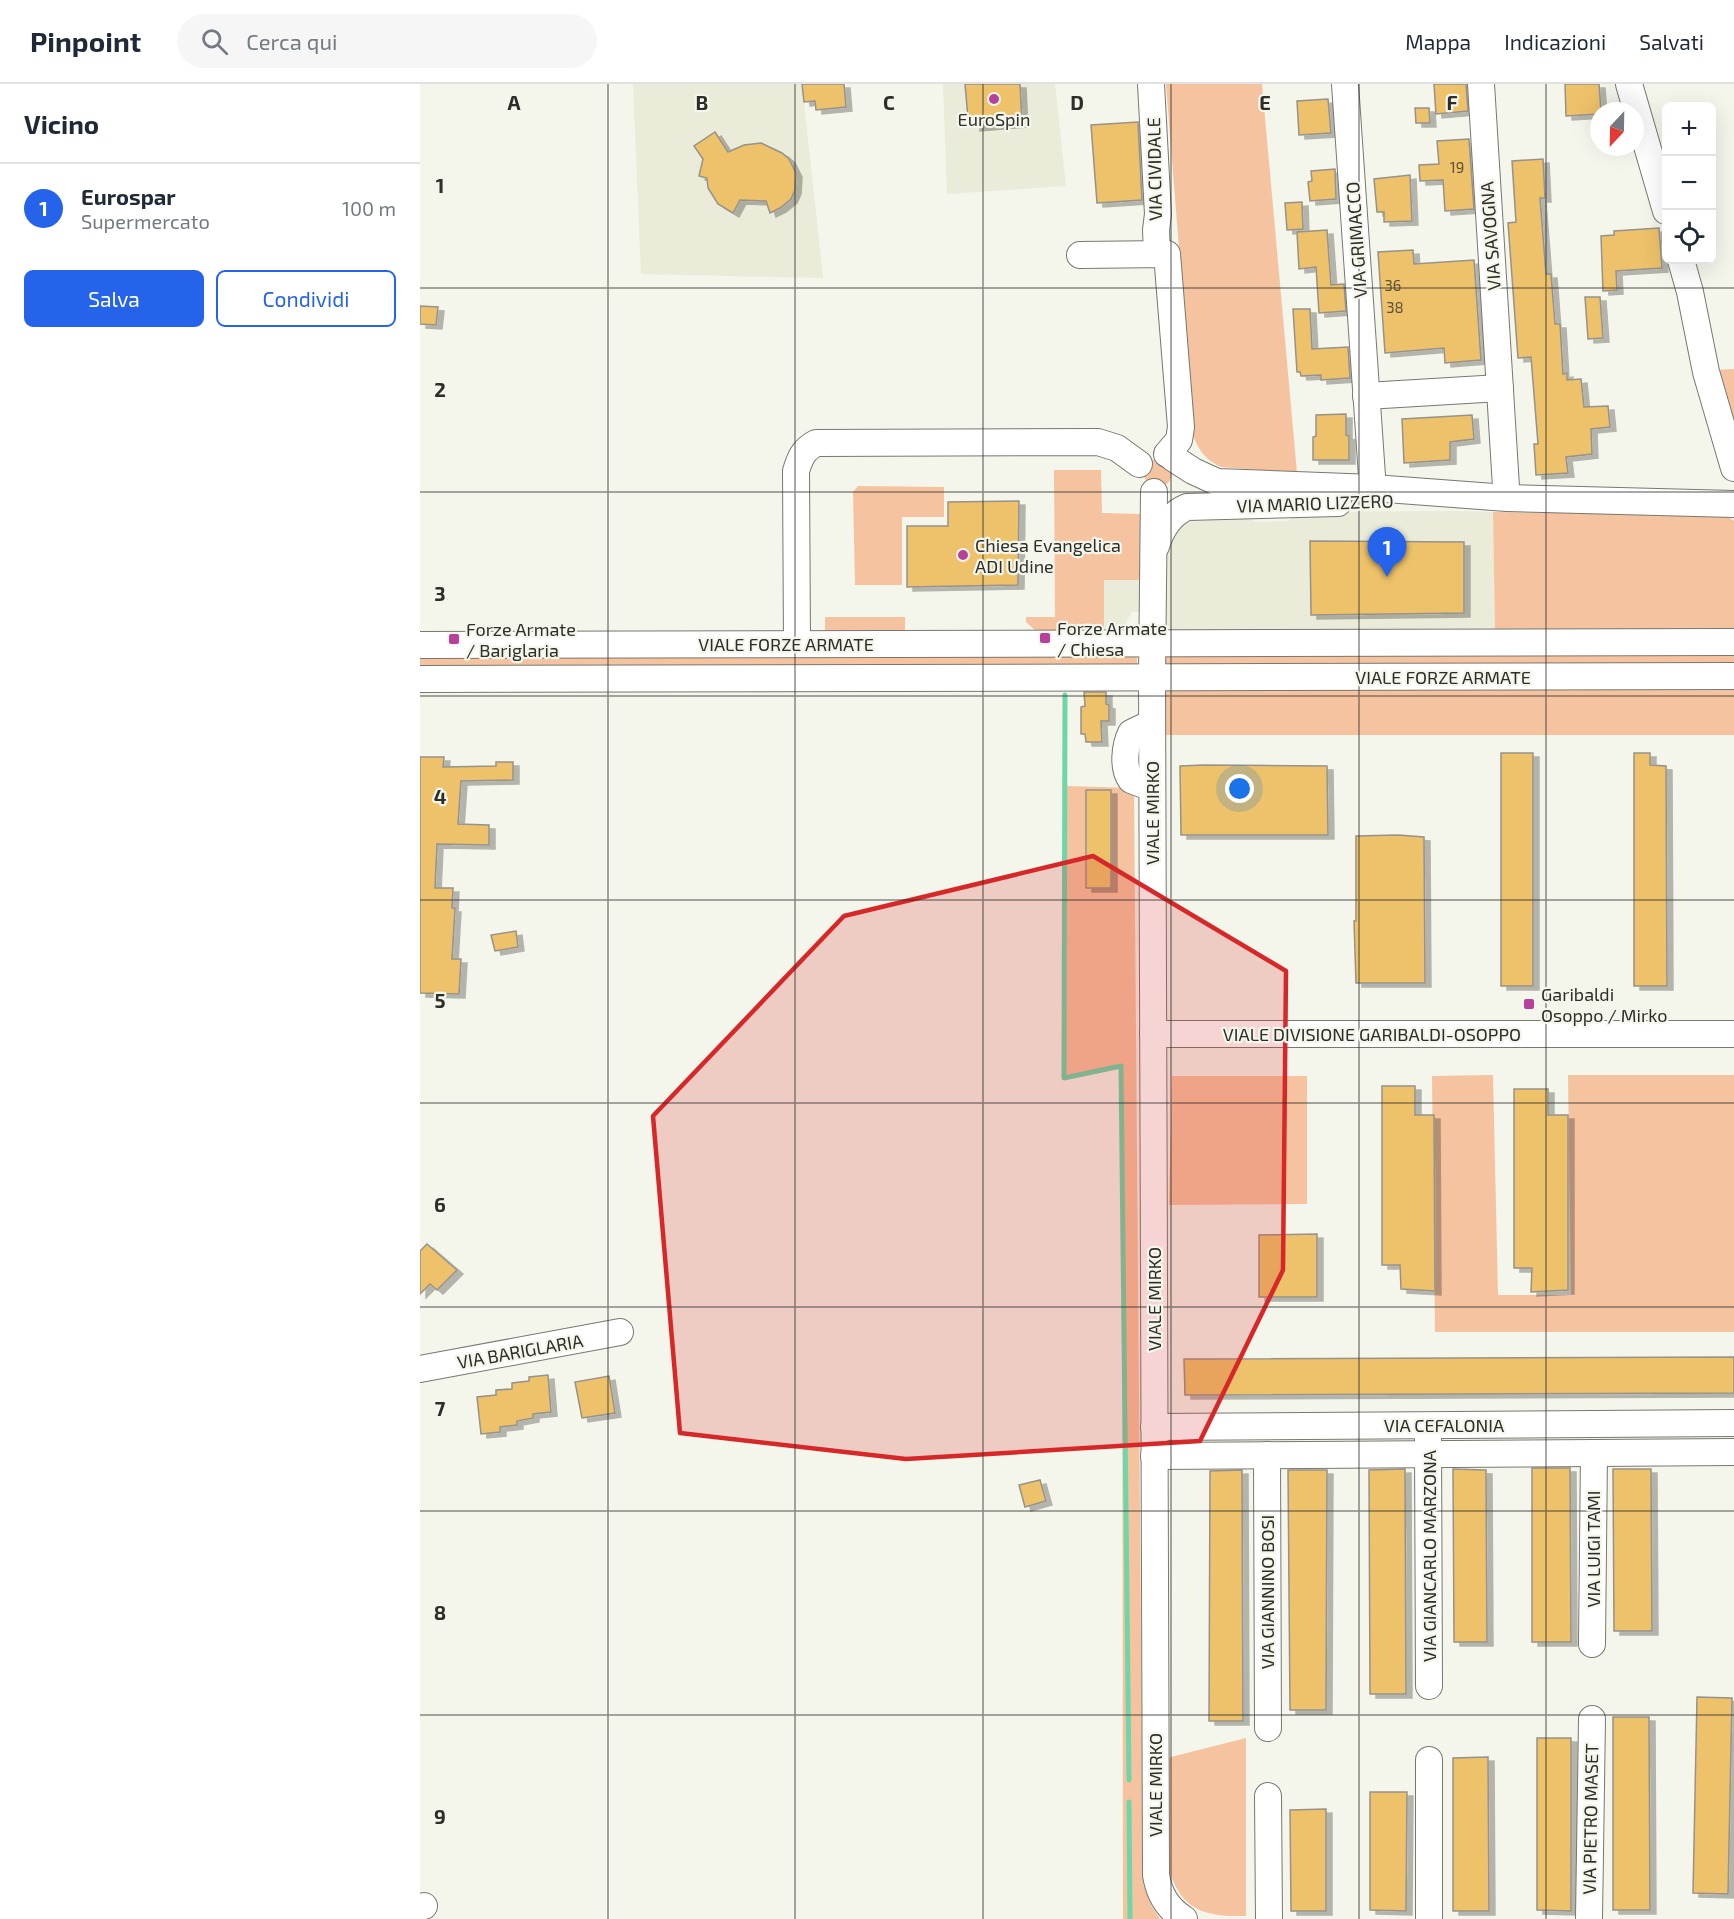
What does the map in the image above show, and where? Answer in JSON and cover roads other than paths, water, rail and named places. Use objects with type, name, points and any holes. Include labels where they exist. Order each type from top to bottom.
[{"type":"street","name":"VIA CIVIDALE","points":[[1151,84],[1158,214],[1157,254]]},
{"type":"street","name":"VIA GRIMACCO","points":[[1345,84],[1372,476]]},
{"type":"street","name":"VIA SAVOGNA","points":[[1481,84],[1506,493]]},
{"type":"street","points":[[1629,84],[1666,210]]},
{"type":"street","points":[[1080,255],[1167,254],[1181,427],[1179,440],[1170,456]]},
{"type":"street","points":[[1682,264],[1706,372],[1734,468]]},
{"type":"street","points":[[1366,396],[1500,388]]},
{"type":"street","points":[[796,644],[796,471],[800,458],[807,448],[816,443],[1098,442],[1117,448],[1140,464]]},
{"type":"street","points":[[1161,452],[1170,456],[1178,466],[1177,480],[1168,490],[1154,492],[1149,490],[1140,482],[1138,470],[1140,464],[1148,455],[1161,452]]},
{"type":"street","name":"VIA MARIO LIZZERO","points":[[1170,456],[1208,480],[1217,482],[1734,504]]},
{"type":"street","name":"VIA MARIO LIZZERO","points":[[1152,644],[1154,492]]},
{"type":"street","name":"VIA MARIO LIZZERO","points":[[1153,556],[1164,528],[1176,513],[1187,507],[1506,493]]},
{"type":"street","name":"VIALE FORZE ARMATE","points":[[420,645],[1734,642]]},
{"type":"street","points":[[1152,644],[1152,678]]},
{"type":"street","name":"VIALE FORZE ARMATE","points":[[420,679],[1734,676]]},
{"type":"street","name":"VIALE MIRKO","points":[[1152,678],[1155,1875],[1162,1896],[1180,1916]]},
{"type":"street","name":"VIALE DIVISIONE GARIBALDI-OSOPPO","points":[[1153,1034],[1734,1034]]},
{"type":"street","name":"VIA BARIGLARIA","points":[[420,1369],[620,1332]]},
{"type":"street","name":"VIA CEFALONIA","points":[[1154,1427],[1734,1423]]},
{"type":"street","name":"VIA GIANCARLO MARZONA","points":[[1428,1425],[1429,1686]]},
{"type":"street","name":"VIA CEFALONIA","points":[[1154,1456],[1734,1452]]},
{"type":"street","name":"VIA LUIGI TAMI","points":[[1592,1644],[1594,1453]]},
{"type":"street","name":"VIA GIANNINO BOSI","points":[[1267,1455],[1268,1728]]},
{"type":"street","name":"VIA PIETRO MASET","points":[[1589,1919],[1592,1719]]},
{"type":"street","points":[[1429,1760],[1429,1919]]},
{"type":"street","points":[[1268,1796],[1269,1919]]},
{"type":"waterway","points":[[1065,695],[1064,1078],[1121,1066],[1129,1780]]},
{"type":"waterway","points":[[1129,1802],[1130,1919]]},
{"type":"place","name":"EuroSpin","points":[[994,99]]},
{"type":"place","name":"Chiesa Evangelica ADI Udine","points":[[963,555]]},
{"type":"place","name":"Eurospar","points":[[1387,577]]},
{"type":"place","name":"Forze Armate / Chiesa","points":[[1045,638]]},
{"type":"place","name":"Forze Armate / Bariglaria","points":[[454,639]]},
{"type":"place","name":"Garibaldi Osoppo / Mirko","points":[[1529,1004]]}]
